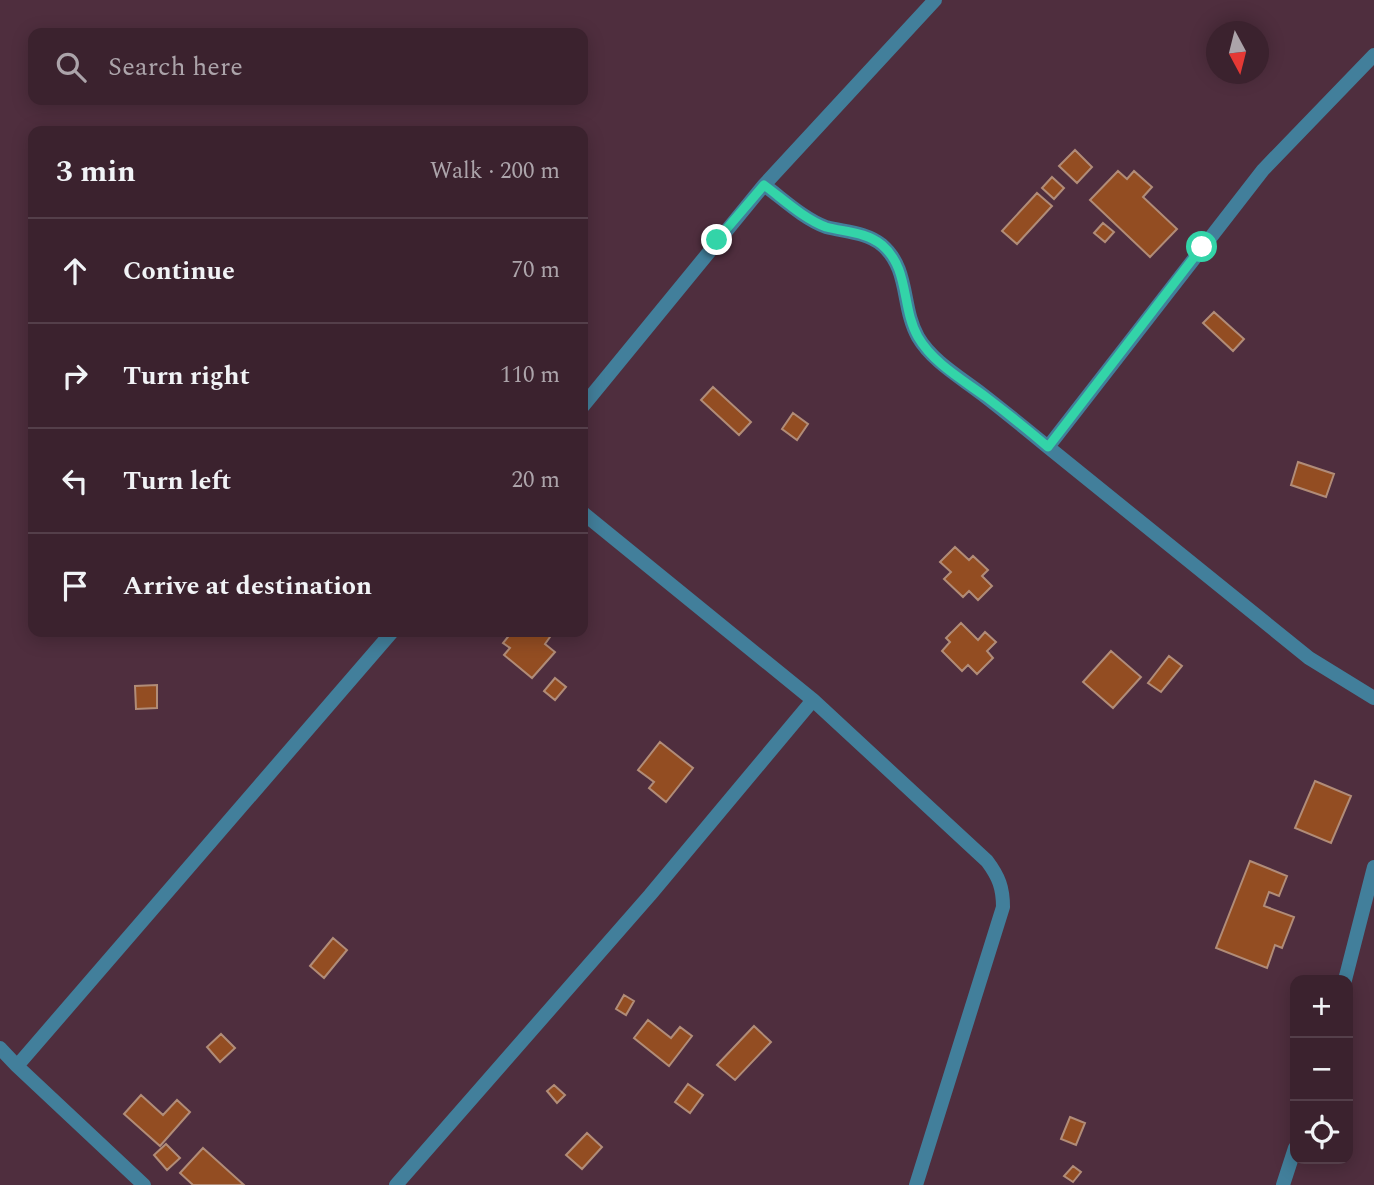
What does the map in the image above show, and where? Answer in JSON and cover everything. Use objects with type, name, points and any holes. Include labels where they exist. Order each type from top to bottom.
[{"type":"street","points":[[588,400],[764,185],[935,0]]},
{"type":"street","points":[[1048,447],[1263,170],[1374,55]]},
{"type":"street","points":[[764,185],[825,226],[865,235],[881,244],[896,261],[909,315],[919,338],[934,358],[1309,658],[1374,698]]},
{"type":"street","points":[[588,517],[813,701],[987,861],[999,876],[1003,907],[916,1185]]},
{"type":"street","points":[[17,1066],[388,637]]},
{"type":"street","points":[[396,1185],[650,895],[813,701]]},
{"type":"street","points":[[1346,975],[1374,867]]},
{"type":"street","points":[[0,1048],[144,1185]]},
{"type":"street","points":[[1283,1185],[1290,1163]]},
{"type":"building","points":[[1075,150],[1092,167],[1077,183],[1059,166]]},
{"type":"building","points":[[1118,171],[1127,179],[1134,171],[1152,187],[1143,197],[1177,229],[1150,257],[1090,200]]},
{"type":"building","points":[[1052,177],[1064,188],[1054,199],[1042,188]]},
{"type":"building","points":[[1037,193],[1052,206],[1017,244],[1002,231]]},
{"type":"building","points":[[1103,223],[1114,232],[1105,242],[1094,233]]},
{"type":"building","points":[[1214,312],[1244,339],[1233,351],[1203,323]]},
{"type":"building","points":[[713,387],[751,422],[739,435],[701,400]]},
{"type":"building","points":[[793,413],[808,424],[797,440],[782,429]]},
{"type":"building","points":[[1298,462],[1334,474],[1326,497],[1291,485]]},
{"type":"building","points":[[955,547],[969,560],[973,556],[988,570],[982,576],[992,586],[978,600],[969,591],[963,597],[944,579],[951,572],[940,562]]},
{"type":"building","points":[[961,623],[978,640],[985,632],[996,642],[987,651],[993,658],[977,674],[968,665],[962,671],[942,651],[950,642],[946,638]]},
{"type":"building","points":[[508,637],[550,637],[545,644],[555,652],[532,678],[504,655],[510,648],[503,643]]},
{"type":"building","points":[[1111,651],[1141,677],[1113,708],[1083,682]]},
{"type":"building","points":[[1169,656],[1182,666],[1161,692],[1148,683]]},
{"type":"building","points":[[555,678],[566,687],[555,700],[544,691]]},
{"type":"building","points":[[157,685],[157,708],[136,709],[135,686]]},
{"type":"building","points":[[660,742],[693,768],[666,802],[649,788],[654,782],[638,770]]},
{"type":"building","points":[[1315,781],[1351,796],[1331,843],[1295,828]]},
{"type":"building","points":[[1250,861],[1287,876],[1279,896],[1269,892],[1264,906],[1294,917],[1282,948],[1275,945],[1267,968],[1216,948]]},
{"type":"building","points":[[333,938],[347,950],[324,978],[310,966]]},
{"type":"building","points":[[624,995],[634,1001],[626,1015],[616,1009]]},
{"type":"building","points":[[648,1020],[671,1038],[680,1027],[692,1036],[669,1066],[634,1038]]},
{"type":"building","points":[[754,1026],[771,1042],[735,1080],[717,1065]]},
{"type":"building","points":[[221,1034],[235,1048],[220,1062],[207,1047]]},
{"type":"building","points":[[688,1084],[703,1095],[690,1113],[675,1102]]},
{"type":"building","points":[[554,1085],[565,1095],[557,1103],[547,1091]]},
{"type":"building","points":[[141,1095],[163,1115],[177,1100],[190,1112],[160,1146],[124,1114]]},
{"type":"building","points":[[1070,1117],[1085,1123],[1076,1145],[1061,1139]]},
{"type":"building","points":[[587,1133],[602,1147],[582,1169],[566,1155]]},
{"type":"building","points":[[166,1144],[180,1158],[167,1170],[154,1155]]},
{"type":"building","points":[[203,1148],[244,1185],[193,1185],[180,1173]]},
{"type":"building","points":[[1073,1166],[1081,1172],[1073,1182],[1064,1176]]},
{"type":"route","points":[[717,240],[764,185],[825,226],[865,235],[881,244],[896,261],[906,293],[909,315],[919,338],[934,358],[1048,447],[1202,247]]}]
